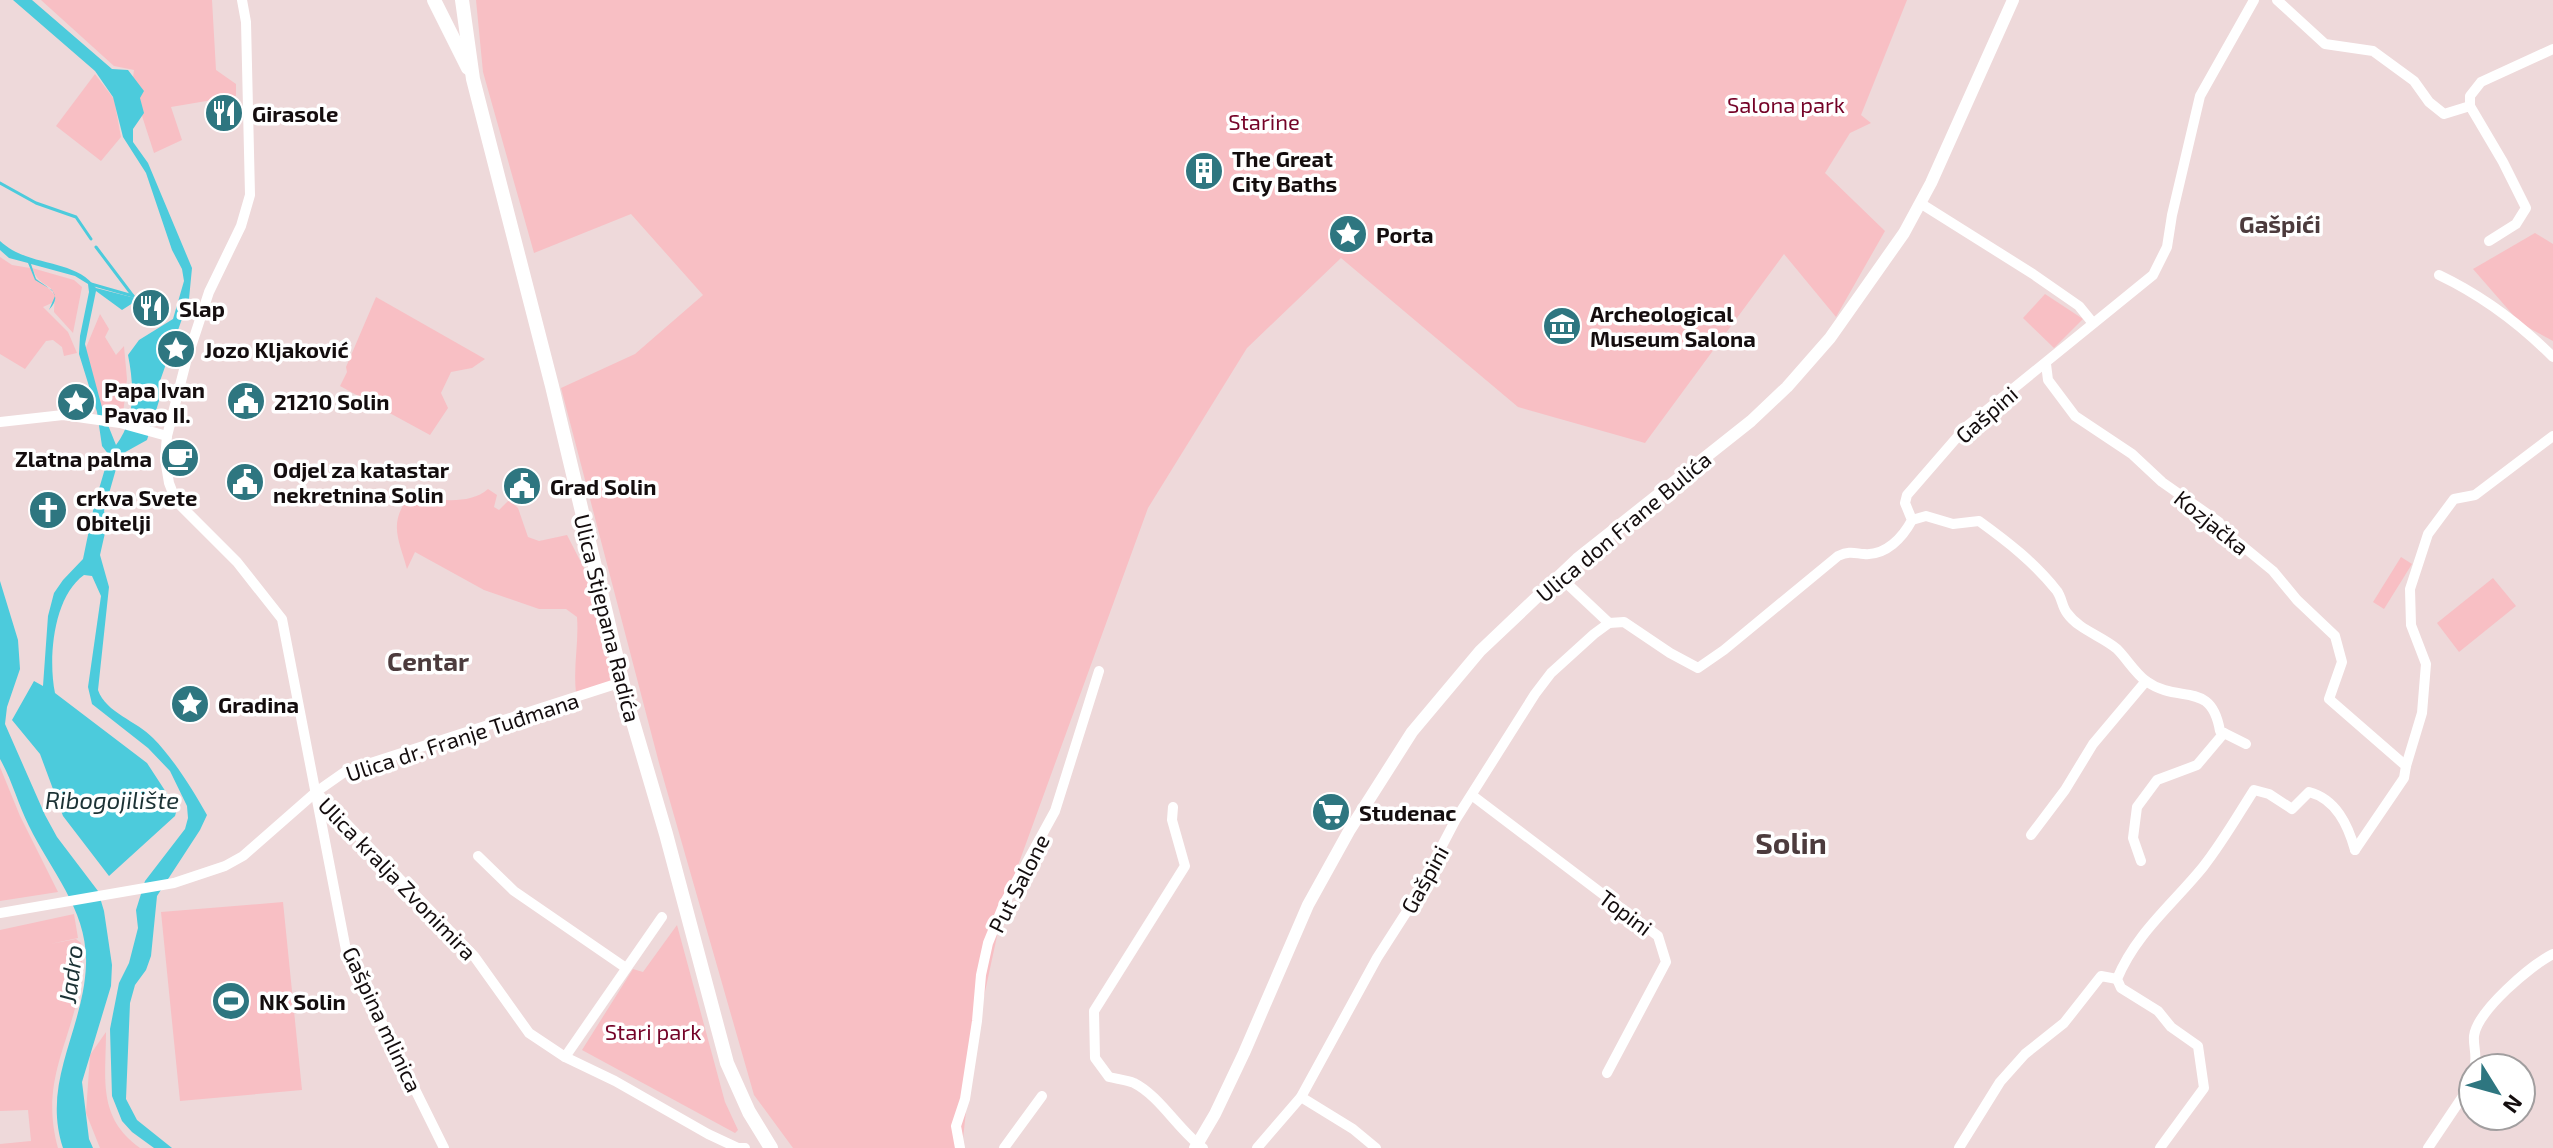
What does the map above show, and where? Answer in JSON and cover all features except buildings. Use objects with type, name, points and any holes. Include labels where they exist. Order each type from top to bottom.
[{"type":"main road","points":[[434,0],[473,79]]},
{"type":"main road","points":[[462,0],[473,79]]},
{"type":"main road","name":"Ulica Stjepana Radića","points":[[473,79],[548,371],[622,682],[727,1063],[768,1144]]},
{"type":"street","points":[[0,422],[63,415],[120,423],[167,436],[186,362],[209,292],[241,226],[250,195],[246,22],[242,0]]},
{"type":"street","name":"Ulica don Frane Bulića","points":[[1173,807],[1172,820],[1185,866],[1094,1011],[1095,1058],[1109,1077],[1134,1083],[1173,1116],[1199,1147],[1244,1053],[1308,905],[1357,818],[1412,732],[1480,651],[1577,559],[1751,421],[1787,387],[1852,311],[1895,248],[1920,203],[2013,0]]},
{"type":"street","name":"Gašpini","points":[[1912,520],[1905,503],[1907,495],[1966,427],[2153,275],[2167,247],[2200,96],[2254,0]]},
{"type":"street","points":[[2277,0],[2325,44],[2373,51],[2414,81],[2429,102],[2444,114],[2470,106]]},
{"type":"street","points":[[2489,241],[2516,224],[2526,208],[2470,106],[2470,96],[2481,82],[2553,49]]},
{"type":"street","points":[[1920,203],[2033,274],[2079,306],[2092,322]]},
{"type":"street","points":[[2439,275],[2475,292],[2553,357]]},
{"type":"street","name":"Kozjačka","points":[[2046,364],[2048,380],[2075,416],[2132,454],[2162,482],[2219,522],[2223,530],[2273,571],[2297,600],[2335,636],[2342,662],[2329,699],[2406,766]]},
{"type":"street","name":"Ulica kralja Zvonimira","points":[[167,436],[165,459],[176,501],[237,562],[282,619],[316,792],[474,956],[529,1033],[565,1057],[738,1148],[768,1144]]},
{"type":"street","points":[[2160,1148],[2204,1088],[2198,1046],[2171,1027],[2158,1011],[2121,988],[2117,979],[2128,953],[2203,867],[2254,790],[2269,794],[2292,809],[2309,792],[2319,795],[2346,821],[2355,850],[2404,778],[2422,713],[2426,664],[2411,625],[2410,589],[2428,534],[2454,499],[2475,495],[2553,436]]},
{"type":"street","points":[[1559,576],[1609,623],[1624,622],[1698,668],[1838,556],[1850,551],[1876,553],[1903,536],[1912,520],[1926,516],[1953,524],[1979,521],[2019,550],[2060,594],[2066,612],[2082,627],[2116,648],[2146,681],[2172,694],[2191,695],[2204,700],[2217,712],[2220,731],[2246,744]]},
{"type":"street","name":"Gašpini","points":[[1257,1148],[1301,1097],[1377,958],[1411,905],[1456,819],[1518,719],[1551,673],[1609,623]]},
{"type":"street","name":"Put Salone","points":[[960,1148],[956,1126],[965,1099],[988,943],[1004,904],[1055,811],[1099,671]]},
{"type":"street","points":[[2031,835],[2065,790],[2093,744],[2146,681]]},
{"type":"street","name":"Ulica dr. Franje Tuđmana","points":[[0,913],[174,883],[225,866],[243,856],[316,792],[346,771],[622,682]]},
{"type":"street","points":[[2141,861],[2133,838],[2137,807],[2157,780],[2197,765],[2224,733]]},
{"type":"street","name":"Gašpina mlinica","points":[[316,792],[346,950],[444,1148]]},
{"type":"street","name":"Topini","points":[[1473,796],[1658,936],[1666,962],[1607,1073]]},
{"type":"street","points":[[478,856],[514,891],[626,968]]},
{"type":"street","points":[[565,1057],[662,917]]},
{"type":"street","points":[[2475,1052],[2474,1033],[2492,1006],[2535,963],[2553,954]]},
{"type":"street","points":[[1959,1148],[2000,1082],[2025,1054],[2064,1023],[2101,976],[2117,979]]},
{"type":"street","points":[[1004,1148],[1042,1096]]},
{"type":"street","points":[[1301,1097],[1353,1129],[1376,1148]]},
{"type":"street","points":[[2428,1148],[2457,1105]]},
{"type":"green space","points":[[41,0],[212,0],[216,70],[236,84],[236,96],[171,107],[182,140],[154,153],[132,85],[134,70],[114,66]]},
{"type":"green space","points":[[476,0],[1907,0],[1861,115],[1871,123],[1850,133],[1825,173],[1885,231],[1836,317],[1784,254],[1645,443],[1518,407],[1341,258],[1247,348],[1148,508],[1004,904],[973,1047],[962,1148],[793,1148],[754,1095],[659,763],[561,388],[635,354],[703,295],[631,214],[534,253],[483,72]]},
{"type":"green space","points":[[95,74],[114,99],[121,137],[101,161],[56,126]]},
{"type":"green space","points":[[2535,233],[2553,244],[2553,341],[2520,323],[2473,269]]},
{"type":"green space","points":[[0,257],[12,265],[30,268],[52,292],[54,302],[43,307],[68,332],[77,353],[64,356],[62,347],[53,340],[46,341],[25,369],[0,354]]},
{"type":"green space","points":[[32,268],[74,280],[82,287],[73,333],[54,312],[52,289],[36,276]]},
{"type":"green space","points":[[2045,294],[2083,319],[2054,348],[2023,318]]},
{"type":"green space","points":[[376,297],[485,359],[472,368],[451,372],[441,393],[448,408],[430,435],[340,386]]},
{"type":"green space","points":[[100,314],[109,329],[105,337],[116,355],[124,346],[127,379],[123,414],[102,414],[85,350]]},
{"type":"green space","points":[[488,489],[497,495],[494,507],[499,510],[509,500],[518,508],[528,537],[539,541],[567,535],[586,572],[613,680],[576,693],[577,617],[566,609],[539,609],[484,590],[415,552],[407,569],[397,524],[409,497],[461,500],[480,495]]},
{"type":"green space","points":[[2401,557],[2412,564],[2384,609],[2373,602]]},
{"type":"green space","points":[[2493,578],[2516,606],[2459,652],[2437,623]]},
{"type":"green space","points":[[0,767],[20,816],[58,892],[0,901]]},
{"type":"green space","name":"NK Solin","points":[[283,902],[302,1090],[180,1101],[161,912]]},
{"type":"green space","points":[[74,914],[78,938],[50,944],[76,939],[81,943],[82,959],[75,1008],[54,1084],[53,1125],[58,1148],[0,1148],[0,1144],[31,1141],[28,1110],[0,1111],[0,930]]},
{"type":"green space","name":"Stari park","points":[[677,925],[725,1102],[738,1130],[735,1133],[582,1050],[633,969],[643,972]]},
{"type":"green space","points":[[106,1032],[105,1081],[110,1110],[126,1136],[140,1148],[100,1148],[86,1113],[90,1055]]},
{"type":"water","name":"Ribogojilište","points":[[13,0],[32,0],[112,69],[128,70],[144,91],[140,98],[144,113],[133,129],[133,142],[148,163],[192,268],[189,299],[160,381],[162,391],[147,440],[120,455],[104,511],[107,524],[100,555],[109,587],[98,690],[108,705],[160,746],[207,815],[157,896],[151,956],[135,985],[130,1003],[126,1099],[137,1120],[172,1148],[154,1148],[122,1121],[112,1096],[110,1029],[119,983],[129,963],[138,928],[136,910],[145,881],[185,829],[187,806],[170,771],[148,748],[92,704],[88,687],[101,596],[92,576],[84,575],[74,585],[59,613],[52,663],[55,693],[147,763],[177,809],[175,816],[109,876],[63,816],[40,754],[12,720],[34,681],[43,686],[48,616],[54,593],[83,559],[109,455],[102,446],[97,412],[79,354],[88,284],[75,276],[31,264],[36,279],[50,289],[35,280],[28,263],[9,258],[0,250],[0,241],[24,256],[76,272],[96,288],[139,299],[122,310],[96,291],[85,344],[104,415],[116,445],[123,435],[132,402],[128,355],[139,340],[173,319],[184,281],[146,173],[123,137],[113,97],[95,71]]},
{"type":"water","name":"Jadro","points":[[0,581],[18,640],[20,669],[7,707],[5,724],[45,815],[57,837],[98,891],[104,911],[112,965],[111,986],[82,1082],[89,1139],[93,1148],[63,1148],[58,1124],[60,1078],[84,988],[85,945],[75,909],[29,826],[0,759]]},
{"type":"waterway","points":[[0,183],[36,203],[76,217],[91,239]]},
{"type":"waterway","points":[[96,247],[133,296]]},
{"type":"waterway","points":[[91,284],[133,296]]},
{"type":"place","name":"Girasole","points":[[224,113]]},
{"type":"place","name":"The Great City Baths","points":[[1204,171]]},
{"type":"place","name":"Porta","points":[[1348,234]]},
{"type":"place","name":"Slap","points":[[151,308]]},
{"type":"place","name":"Archeological Museum Salona","points":[[1562,326]]},
{"type":"place","name":"Jozo Kljaković","points":[[176,349]]},
{"type":"place","name":"21210 Solin","points":[[246,401]]},
{"type":"place","name":"Papa Ivan Pavao II.","points":[[76,402]]},
{"type":"place","name":"Zlatna palma","points":[[180,458]]},
{"type":"place","name":"Odjel za katastar nekretnina Solin","points":[[245,482]]},
{"type":"place","name":"Grad Solin","points":[[522,486]]},
{"type":"place","name":"crkva Svete Obitelji","points":[[48,510]]},
{"type":"place","name":"Gradina","points":[[190,704]]},
{"type":"place","name":"Studenac","points":[[1331,812]]},
{"type":"place","name":"NK Solin","points":[[231,1001]]},
{"type":"district","name":"Gašpići","points":[[2280,223]]},
{"type":"district","name":"Centar","points":[[428,660]]},
{"type":"district","name":"Solin","points":[[1791,842]]},
{"type":"park label","name":"Salona park","points":[[1786,104]]},
{"type":"park label","name":"Starine","points":[[1264,121]]}]
